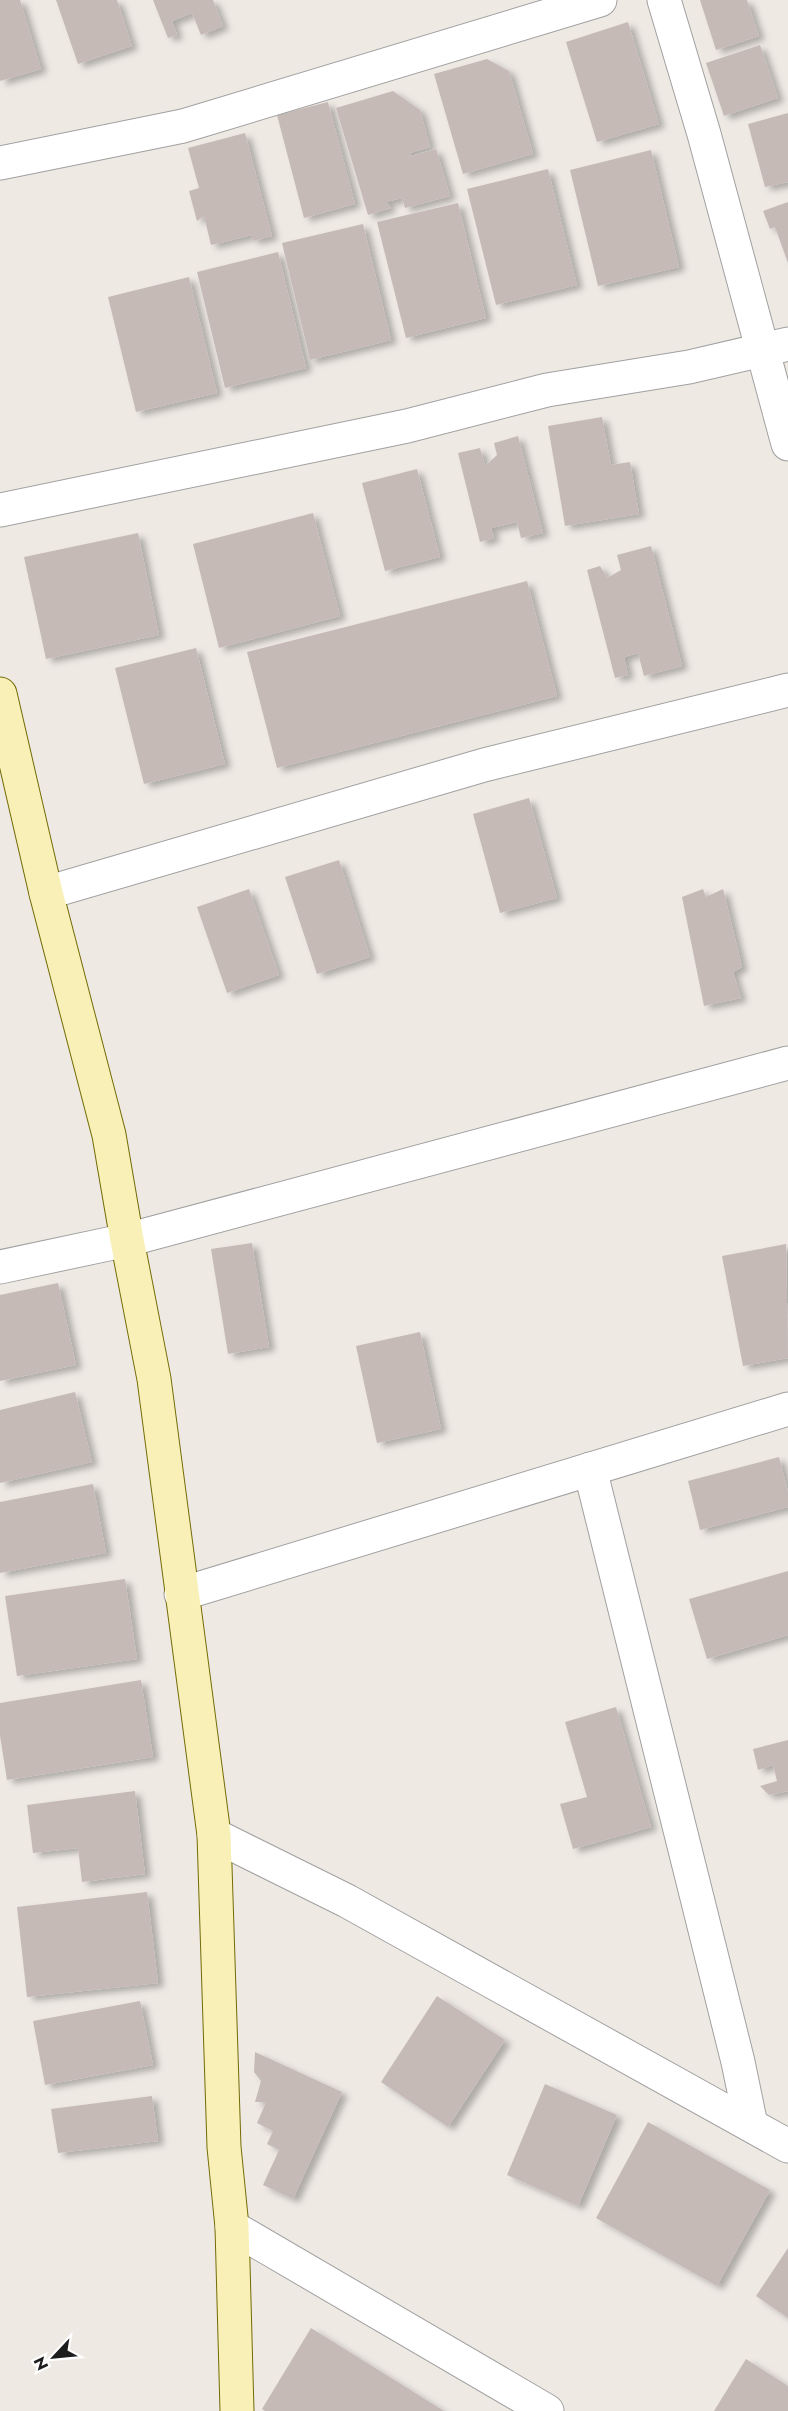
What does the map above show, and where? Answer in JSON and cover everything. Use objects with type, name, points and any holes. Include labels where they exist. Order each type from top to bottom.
[{"type":"street","points":[[0,163],[183,126],[600,0]]},
{"type":"street","points":[[664,0],[704,134],[775,347],[788,444]]},
{"type":"street","points":[[0,510],[407,426],[547,390],[689,367],[775,347]]},
{"type":"street","points":[[46,892],[484,765],[788,690]]},
{"type":"street","points":[[0,694],[46,892],[109,1135],[154,1379],[214,1835],[224,2146],[232,2227],[237,2411]]},
{"type":"street","points":[[0,1267],[127,1240],[788,1063]]},
{"type":"street","points":[[182,1594],[788,1408]]},
{"type":"street","points":[[590,1469],[735,2050],[751,2125]]},
{"type":"street","points":[[214,1835],[347,1900],[788,2146]]},
{"type":"street","points":[[232,2227],[547,2411]]},
{"type":"building","points":[[0,0],[20,0],[41,69],[0,81]]},
{"type":"building","points":[[56,0],[117,0],[132,46],[78,64]]},
{"type":"building","points":[[153,0],[213,0],[223,26],[201,35],[192,13],[172,21],[177,35],[168,38]]},
{"type":"building","points":[[700,0],[747,0],[759,36],[716,50]]},
{"type":"building","points":[[628,22],[659,124],[597,142],[566,42]]},
{"type":"building","points":[[760,45],[778,98],[724,116],[706,63]]},
{"type":"building","points":[[487,59],[509,71],[533,154],[463,174],[434,74]]},
{"type":"building","points":[[393,91],[420,110],[430,147],[410,153],[411,156],[436,149],[450,196],[405,208],[402,198],[386,202],[391,208],[368,215],[336,108]]},
{"type":"building","points":[[328,102],[355,204],[304,218],[277,115]]},
{"type":"building","points":[[788,113],[788,182],[765,187],[748,124]]},
{"type":"building","points":[[245,133],[272,236],[253,241],[252,235],[211,245],[204,216],[197,221],[189,191],[199,188],[188,148]]},
{"type":"building","points":[[651,150],[679,267],[598,286],[570,170]]},
{"type":"building","points":[[548,169],[577,285],[496,305],[467,189]]},
{"type":"building","points":[[788,202],[788,263],[775,227],[770,229],[763,211]]},
{"type":"building","points":[[458,203],[486,318],[406,338],[377,222]]},
{"type":"building","points":[[363,224],[391,340],[310,360],[282,243]]},
{"type":"building","points":[[278,252],[306,368],[225,388],[197,272]]},
{"type":"building","points":[[189,277],[217,393],[136,412],[108,297]]},
{"type":"building","points":[[602,417],[611,465],[630,462],[639,514],[565,526],[548,426]]},
{"type":"building","points":[[518,436],[543,533],[521,538],[517,522],[491,528],[494,538],[480,542],[458,453],[480,448],[485,466],[497,455],[494,443]]},
{"type":"building","points":[[417,469],[440,557],[385,571],[362,483]]},
{"type":"building","points":[[313,513],[340,616],[219,648],[193,544]]},
{"type":"building","points":[[138,533],[159,635],[46,659],[24,557]]},
{"type":"building","points":[[651,546],[682,666],[644,676],[638,653],[624,657],[628,675],[615,678],[587,570],[600,566],[607,578],[621,570],[617,555]]},
{"type":"building","points":[[527,581],[557,696],[277,768],[247,652]]},
{"type":"building","points":[[196,648],[225,764],[144,784],[115,668]]},
{"type":"building","points":[[529,798],[557,898],[500,913],[473,814]]},
{"type":"building","points":[[339,860],[370,957],[317,974],[285,877]]},
{"type":"building","points":[[249,889],[279,975],[227,993],[197,907]]},
{"type":"building","points":[[703,889],[706,897],[723,889],[742,967],[733,972],[741,998],[704,1006],[682,897]]},
{"type":"building","points":[[252,1243],[269,1347],[228,1354],[211,1249]]},
{"type":"building","points":[[786,1244],[788,1358],[743,1366],[722,1256]]},
{"type":"building","points":[[58,1283],[76,1365],[0,1381],[0,1295]]},
{"type":"building","points":[[420,1332],[441,1429],[377,1443],[356,1346]]},
{"type":"building","points":[[75,1392],[92,1462],[0,1483],[0,1410]]},
{"type":"building","points":[[779,1457],[788,1492],[788,1507],[700,1530],[688,1481]]},
{"type":"building","points":[[93,1484],[106,1553],[0,1573],[0,1502]]},
{"type":"building","points":[[788,1571],[788,1635],[707,1659],[689,1599]]},
{"type":"building","points":[[125,1579],[137,1659],[17,1676],[5,1596]]},
{"type":"building","points":[[141,1680],[153,1757],[7,1780],[0,1736],[0,1703]]},
{"type":"building","points":[[616,1707],[651,1827],[573,1849],[560,1804],[587,1797],[565,1722]]},
{"type":"building","points":[[788,1740],[788,1791],[769,1795],[760,1786],[777,1781],[773,1765],[758,1770],[753,1749]]},
{"type":"building","points":[[135,1791],[145,1874],[82,1882],[78,1848],[33,1853],[27,1805]]},
{"type":"building","points":[[147,1892],[158,1983],[27,1997],[17,1907]]},
{"type":"building","points":[[437,1996],[505,2040],[448,2127],[381,2082]]},
{"type":"building","points":[[140,2001],[153,2065],[45,2085],[33,2021]]},
{"type":"building","points":[[255,2052],[342,2092],[293,2199],[263,2185],[279,2150],[267,2144],[273,2131],[257,2123],[266,2102],[255,2102],[261,2081],[254,2072]]},
{"type":"building","points":[[545,2084],[617,2115],[578,2206],[507,2175]]},
{"type":"building","points":[[152,2096],[158,2141],[58,2153],[51,2109]]},
{"type":"building","points":[[648,2122],[770,2190],[717,2286],[596,2218]]},
{"type":"building","points":[[788,2248],[788,2318],[756,2296]]},
{"type":"building","points":[[311,2328],[444,2411],[265,2411],[262,2409]]},
{"type":"building","points":[[746,2359],[788,2386],[788,2411],[714,2411]]}]
